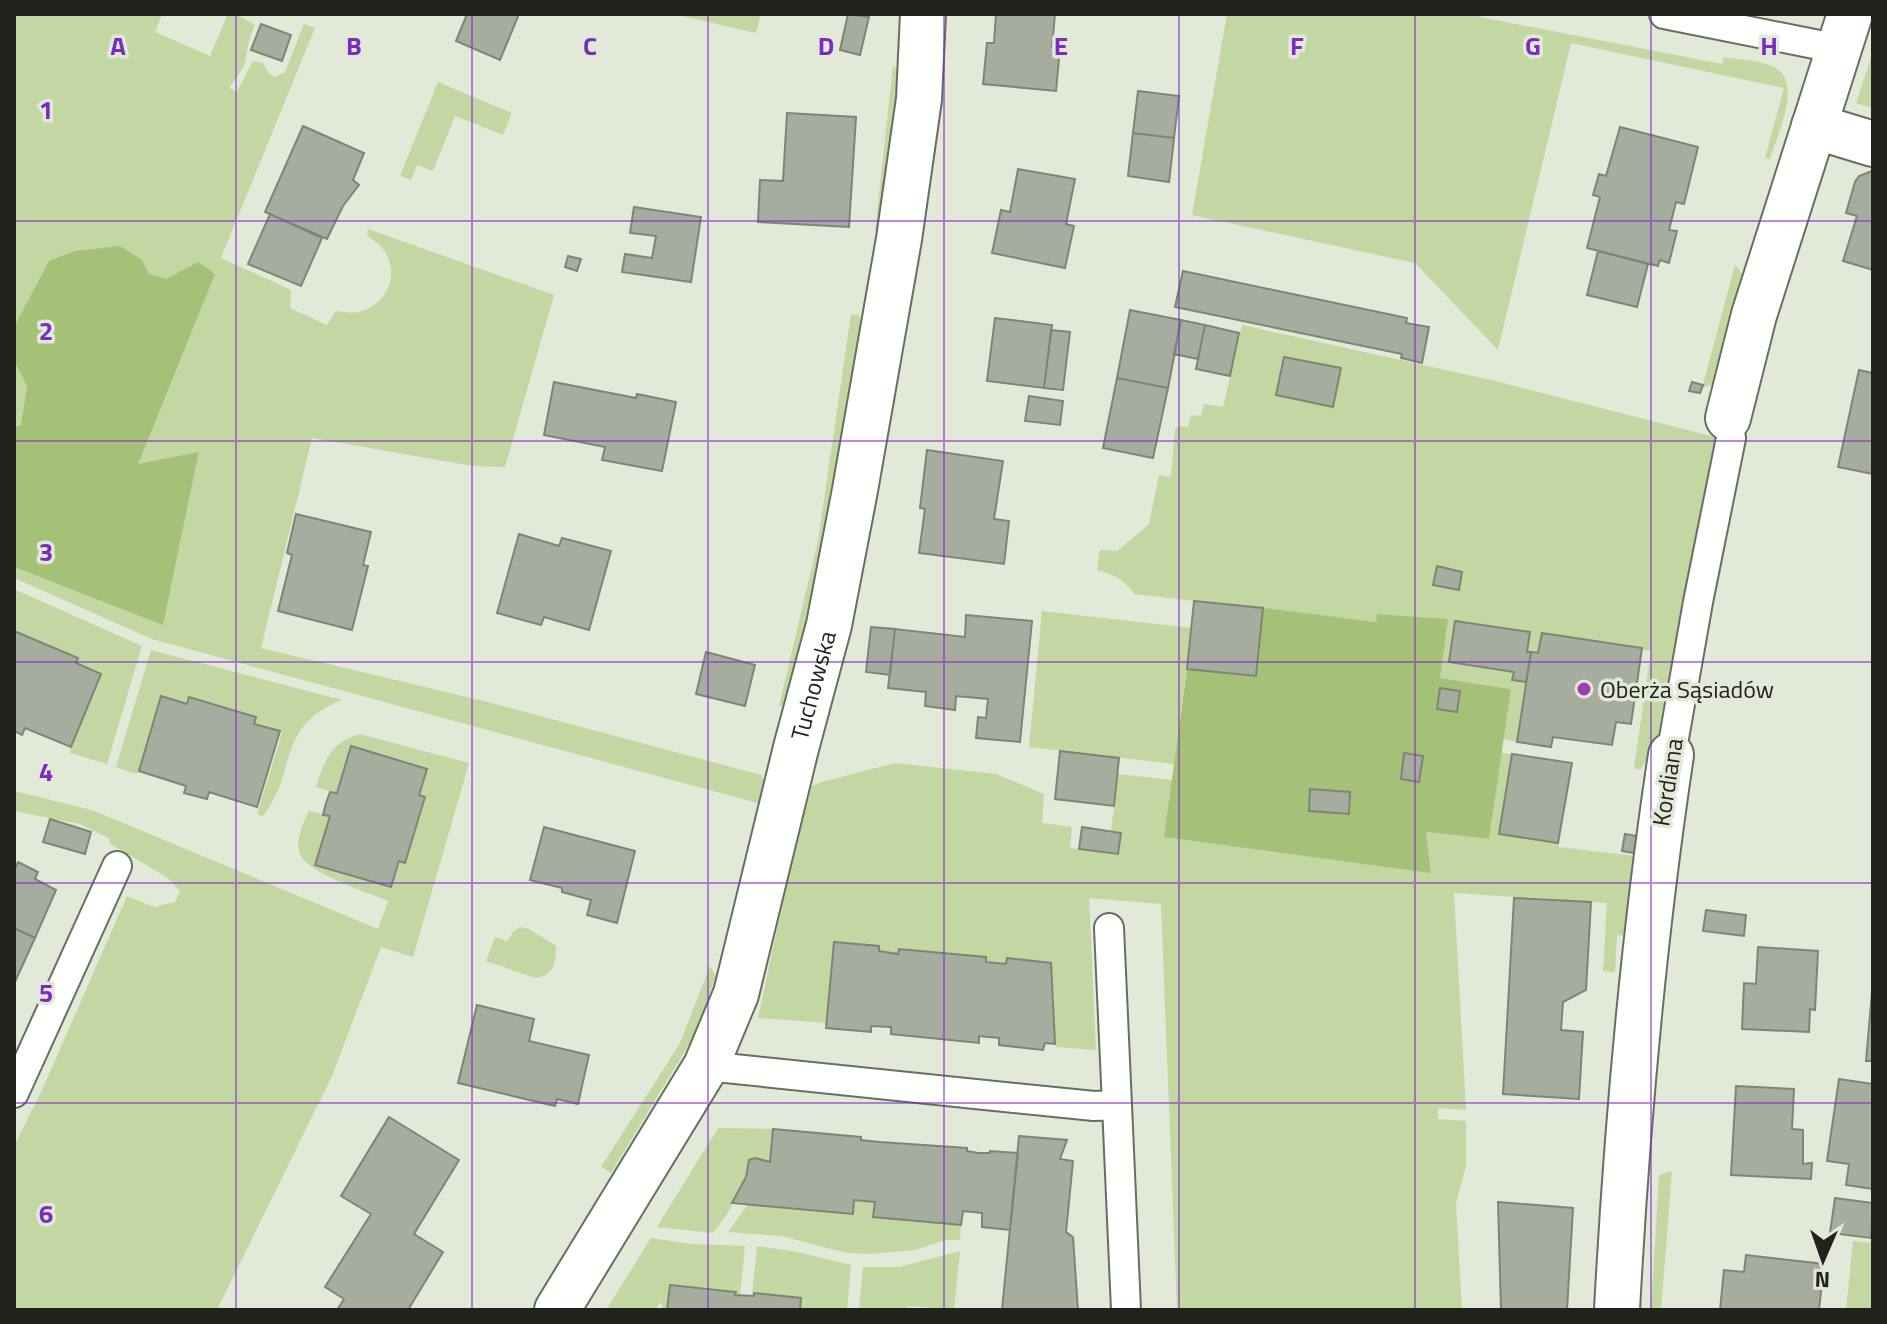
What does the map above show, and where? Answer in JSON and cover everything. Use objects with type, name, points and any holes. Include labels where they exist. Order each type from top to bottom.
[{"type":"street","name":"Tuchowska","points":[[557,1310],[706,1066],[736,994],[829,625],[899,239],[919,99],[923,14]]},
{"type":"street","name":"Kordiana","points":[[1728,418],[1754,315],[1845,31]]},
{"type":"street","points":[[1814,126],[1873,144]]},
{"type":"street","name":"Kordiana","points":[[1617,1310],[1625,1163],[1647,922],[1671,755]]},
{"type":"lane","points":[[1664,14],[1845,31]]},
{"type":"lane","name":"Kordiana","points":[[1671,755],[1731,438],[1728,418]]},
{"type":"lane","points":[[14,1093],[117,866]]},
{"type":"lane","points":[[1109,928],[1126,1310]]},
{"type":"lane","points":[[706,1066],[1094,1106],[1117,1105]]},
{"type":"green space","points":[[14,14],[162,14],[155,32],[210,56],[227,16],[236,14],[255,25],[244,66],[229,88],[237,92],[253,61],[263,63],[269,74],[275,77],[285,72],[304,24],[315,28],[221,258],[291,290],[290,308],[327,325],[336,311],[359,312],[378,302],[388,288],[390,262],[380,245],[367,235],[368,229],[554,295],[505,467],[473,466],[312,438],[261,648],[488,702],[761,775],[766,785],[764,799],[757,803],[152,639],[14,578],[14,567],[163,624],[199,453],[138,465],[198,262],[167,279],[149,274],[142,260],[14,327]]},
{"type":"green space","points":[[674,14],[761,14],[756,33]]},
{"type":"green space","points":[[1227,14],[1480,14],[1480,17],[1722,64],[1724,57],[1768,65],[1783,74],[1787,84],[1786,110],[1770,159],[1765,158],[1784,88],[1571,43],[1498,350],[1415,263],[1192,215]]},
{"type":"green space","points":[[1873,52],[1873,108],[1856,103]]},
{"type":"green space","points":[[893,66],[902,72],[882,231],[875,231]]},
{"type":"green space","points":[[438,82],[512,113],[503,135],[455,116],[433,171],[417,165],[411,180],[400,176]]},
{"type":"green space","points":[[120,246],[142,260],[149,274],[166,279],[198,262],[215,274],[138,464],[199,452],[163,625],[14,567],[14,427],[21,425],[27,386],[14,361],[14,327],[49,261],[75,251]]},
{"type":"green space","points":[[1735,265],[1743,275],[1713,384],[1702,388]]},
{"type":"green space","points":[[851,314],[859,315],[863,331],[836,501],[788,709],[784,705],[779,706],[818,541]]},
{"type":"green space","points":[[1242,325],[1491,380],[1715,437],[1656,745],[1640,770],[1634,768],[1651,651],[1542,633],[1538,653],[1527,652],[1529,632],[1455,621],[1449,662],[1514,672],[1512,680],[1526,682],[1517,742],[1503,739],[1511,689],[1439,678],[1448,619],[1377,614],[1377,622],[1134,594],[1118,578],[1097,570],[1100,550],[1117,551],[1149,524],[1159,475],[1171,477],[1175,429],[1188,427],[1191,415],[1201,416],[1204,404],[1223,407]]},
{"type":"green space","points":[[14,361],[27,386],[21,425],[14,427]]},
{"type":"green space","points":[[14,589],[142,646],[107,764],[70,753],[78,658],[14,631]]},
{"type":"green space","points":[[1263,608],[1376,622],[1377,614],[1448,619],[1440,678],[1511,689],[1489,839],[1426,832],[1431,873],[1164,837],[1187,669],[1256,676]]},
{"type":"green space","points":[[1042,611],[1192,628],[1174,764],[1029,747]]},
{"type":"green space","points":[[151,650],[342,700],[306,723],[290,751],[274,799],[263,816],[257,814],[282,733],[280,731],[162,696],[139,771],[136,774],[116,767]]},
{"type":"green space","points":[[360,734],[469,763],[413,957],[381,947],[332,1076],[217,1310],[14,1310],[14,1146],[42,1090],[127,896],[154,907],[175,902],[180,891],[168,878],[109,843],[110,839],[80,824],[14,811],[14,791],[92,810],[378,929],[388,901],[314,869],[300,854],[298,843],[309,811],[330,816],[316,865],[391,887],[425,797],[419,795],[427,769],[337,793],[316,787],[335,747]]},
{"type":"green space","points":[[1501,753],[1512,754],[1499,834],[1558,843],[1559,847],[1634,856],[1625,936],[1617,935],[1615,972],[1603,971],[1607,903],[1454,893],[1466,1110],[1438,1108],[1438,1119],[1466,1121],[1466,1166],[1456,1204],[1462,1310],[1177,1310],[1161,904],[1089,898],[1096,1050],[1057,1047],[1055,1044],[1051,963],[1007,958],[1006,964],[986,962],[986,957],[899,949],[898,954],[879,951],[879,946],[834,943],[827,1023],[758,1018],[791,864],[812,786],[822,782],[895,763],[996,774],[1044,794],[1042,823],[1072,827],[1070,848],[1118,854],[1111,832],[1118,774],[1172,780],[1165,837],[1431,872],[1426,832],[1489,839]]},
{"type":"green space","points":[[520,927],[529,929],[556,946],[554,963],[550,971],[541,977],[535,978],[486,961],[495,937],[507,941]]},
{"type":"green space","points":[[710,966],[716,976],[694,1036],[611,1173],[601,1167],[680,1043]]},
{"type":"green space","points":[[718,1128],[773,1129],[770,1162],[755,1158],[749,1160],[736,1199],[713,1233],[657,1227]]},
{"type":"green space","points":[[1672,1171],[1661,1310],[1651,1310],[1659,1175]]},
{"type":"green space","points":[[854,1200],[875,1202],[873,1216],[961,1225],[960,1240],[946,1240],[915,1250],[871,1254],[847,1253],[781,1236],[728,1232],[748,1204],[852,1214]]},
{"type":"green space","points":[[651,1238],[691,1244],[745,1246],[740,1295],[670,1285],[667,1310],[660,1310],[663,1305],[660,1303],[656,1310],[606,1310]]},
{"type":"green space","points":[[1853,1241],[1873,1243],[1873,1310],[1846,1310]]},
{"type":"green space","points":[[757,1246],[851,1265],[847,1310],[800,1310],[801,1298],[752,1296]]},
{"type":"green space","points":[[960,1251],[954,1310],[908,1306],[907,1310],[859,1310],[863,1267],[899,1267]]},
{"type":"building","points":[[467,14],[519,14],[500,60],[456,41]]},
{"type":"building","points":[[848,14],[869,17],[860,55],[840,50]]},
{"type":"building","points":[[996,14],[1055,14],[1052,47],[1060,48],[1056,91],[983,84],[987,43],[994,43]]},
{"type":"building","points":[[261,24],[291,35],[282,61],[251,50]]},
{"type":"building","points":[[1138,91],[1179,96],[1174,138],[1133,133]]},
{"type":"building","points":[[787,113],[856,117],[849,227],[758,222],[760,180],[783,181]]},
{"type":"building","points":[[303,126],[364,153],[353,180],[359,185],[343,206],[327,239],[265,212]]},
{"type":"building","points":[[1620,127],[1698,147],[1684,204],[1676,202],[1669,230],[1677,231],[1669,263],[1660,260],[1658,266],[1587,248],[1600,197],[1593,195],[1599,174],[1606,176]]},
{"type":"building","points":[[1133,133],[1174,138],[1169,182],[1128,176]]},
{"type":"building","points":[[1018,169],[1075,179],[1066,224],[1074,226],[1065,268],[992,253],[1001,210],[1010,212]]},
{"type":"building","points":[[1873,171],[1873,270],[1843,261],[1857,216],[1846,213],[1855,182],[1859,176]]},
{"type":"building","points":[[634,207],[701,217],[691,282],[622,272],[625,254],[652,258],[656,236],[630,233]]},
{"type":"building","points":[[270,214],[322,238],[301,286],[248,264]]},
{"type":"building","points":[[1598,251],[1648,264],[1637,307],[1587,295]]},
{"type":"building","points":[[568,256],[581,259],[577,271],[565,267]]},
{"type":"building","points":[[1183,271],[1407,318],[1406,323],[1429,327],[1422,363],[1401,358],[1402,354],[1175,307]]},
{"type":"building","points":[[1130,310],[1181,320],[1168,388],[1117,378]]},
{"type":"building","points":[[995,318],[1052,325],[1044,388],[987,381]]},
{"type":"building","points":[[1181,320],[1205,325],[1198,359],[1174,354]]},
{"type":"building","points":[[1205,325],[1239,333],[1230,376],[1196,369]]},
{"type":"building","points":[[1051,330],[1070,332],[1063,390],[1044,388]]},
{"type":"building","points":[[1284,357],[1341,368],[1333,407],[1276,395]]},
{"type":"building","points":[[1859,370],[1873,373],[1873,474],[1838,467]]},
{"type":"building","points":[[1117,378],[1168,388],[1153,458],[1103,448]]},
{"type":"building","points":[[554,382],[636,398],[637,394],[676,402],[662,471],[602,460],[605,447],[544,435]]},
{"type":"building","points":[[1692,382],[1703,385],[1700,393],[1689,391]]},
{"type":"building","points":[[1029,396],[1063,401],[1060,425],[1025,421]]},
{"type":"building","points":[[927,450],[1003,461],[994,519],[1009,521],[1004,564],[919,553],[925,509],[920,508]]},
{"type":"building","points":[[296,514],[371,532],[363,565],[368,566],[352,630],[278,611],[292,555],[287,553]]},
{"type":"building","points":[[519,534],[559,546],[562,538],[611,551],[589,630],[544,617],[541,625],[497,613]]},
{"type":"building","points":[[1437,566],[1462,572],[1459,590],[1433,585]]},
{"type":"building","points":[[1194,601],[1263,608],[1256,676],[1187,669]]},
{"type":"building","points":[[966,615],[1032,621],[1020,742],[976,738],[978,717],[986,718],[988,699],[956,696],[955,710],[925,706],[926,692],[888,688],[895,629],[965,637]]},
{"type":"building","points":[[1455,621],[1530,632],[1527,652],[1531,652],[1526,682],[1512,680],[1514,672],[1449,662]]},
{"type":"building","points":[[871,627],[895,629],[890,675],[866,672]]},
{"type":"building","points":[[14,631],[78,658],[76,663],[101,674],[71,747],[25,728],[22,735],[14,731]]},
{"type":"building","points":[[1542,633],[1642,648],[1631,724],[1616,722],[1612,745],[1553,737],[1551,747],[1517,742],[1531,652],[1538,653]]},
{"type":"building","points":[[706,652],[755,665],[745,706],[696,694]]},
{"type":"building","points":[[1440,688],[1460,691],[1457,712],[1437,709]]},
{"type":"building","points":[[161,696],[187,704],[189,697],[256,717],[254,724],[280,731],[257,807],[209,792],[207,799],[184,793],[186,786],[139,771]]},
{"type":"building","points":[[351,746],[427,769],[419,795],[425,797],[405,863],[399,861],[391,887],[315,865],[330,816],[323,815],[326,803],[330,792],[337,793]]},
{"type":"building","points":[[1060,751],[1119,758],[1114,806],[1055,799]]},
{"type":"building","points":[[1404,753],[1423,756],[1419,782],[1401,779]]},
{"type":"building","points":[[1512,754],[1572,763],[1558,843],[1499,834]]},
{"type":"building","points":[[1310,789],[1350,792],[1349,814],[1309,811]]},
{"type":"building","points":[[50,819],[91,832],[85,854],[43,842]]},
{"type":"building","points":[[544,827],[635,851],[617,923],[587,915],[591,900],[530,880]]},
{"type":"building","points":[[1082,827],[1121,833],[1118,854],[1079,849]]},
{"type":"building","points":[[1625,834],[1637,836],[1634,853],[1622,851]]},
{"type":"building","points":[[18,862],[38,872],[35,879],[56,890],[35,938],[14,928],[14,871]]},
{"type":"building","points":[[1514,898],[1591,902],[1586,990],[1563,1002],[1561,1030],[1583,1032],[1579,1099],[1503,1094]]},
{"type":"building","points":[[1706,910],[1746,915],[1744,936],[1703,931]]},
{"type":"building","points":[[14,928],[35,938],[14,984]]},
{"type":"building","points":[[834,942],[879,946],[879,951],[898,954],[899,949],[986,957],[986,962],[1006,964],[1007,958],[1051,963],[1055,1044],[1045,1043],[1043,1050],[999,1045],[999,1038],[979,1036],[979,1043],[891,1034],[891,1027],[871,1026],[871,1032],[826,1028]]},
{"type":"building","points":[[1758,947],[1818,951],[1815,1010],[1810,1009],[1809,1032],[1742,1029],[1744,983],[1756,984]]},
{"type":"building","points":[[1873,981],[1873,1061],[1866,1061]]},
{"type":"building","points":[[477,1005],[534,1019],[529,1041],[589,1055],[578,1104],[557,1099],[555,1106],[458,1083]]},
{"type":"building","points":[[1839,1079],[1873,1084],[1873,1189],[1846,1185],[1849,1164],[1827,1161]]},
{"type":"building","points":[[1736,1086],[1794,1089],[1792,1129],[1803,1130],[1803,1164],[1812,1163],[1811,1179],[1731,1175]]},
{"type":"building","points":[[389,1117],[459,1160],[414,1234],[443,1252],[408,1310],[337,1310],[344,1299],[325,1287],[371,1214],[341,1196]]},
{"type":"building","points":[[773,1129],[861,1137],[861,1140],[880,1142],[967,1148],[967,1151],[978,1153],[1018,1153],[1010,1230],[982,1227],[982,1213],[963,1211],[961,1225],[873,1217],[875,1202],[854,1200],[853,1214],[732,1203],[746,1177],[749,1160],[755,1158],[770,1162]]},
{"type":"building","points":[[1019,1136],[1067,1140],[1060,1159],[1073,1161],[1066,1232],[1073,1237],[1078,1310],[1002,1310]]},
{"type":"building","points":[[1835,1198],[1873,1203],[1871,1238],[1830,1233]]},
{"type":"building","points":[[1498,1202],[1573,1208],[1567,1310],[1501,1310]]},
{"type":"building","points":[[1746,1255],[1824,1264],[1819,1310],[1720,1310],[1724,1270],[1744,1272]]},
{"type":"building","points":[[670,1285],[736,1292],[735,1295],[754,1296],[754,1293],[801,1298],[800,1310],[667,1310]]},
{"type":"place","name":"Oberża Sąsiadów","points":[[1584,689]]}]
